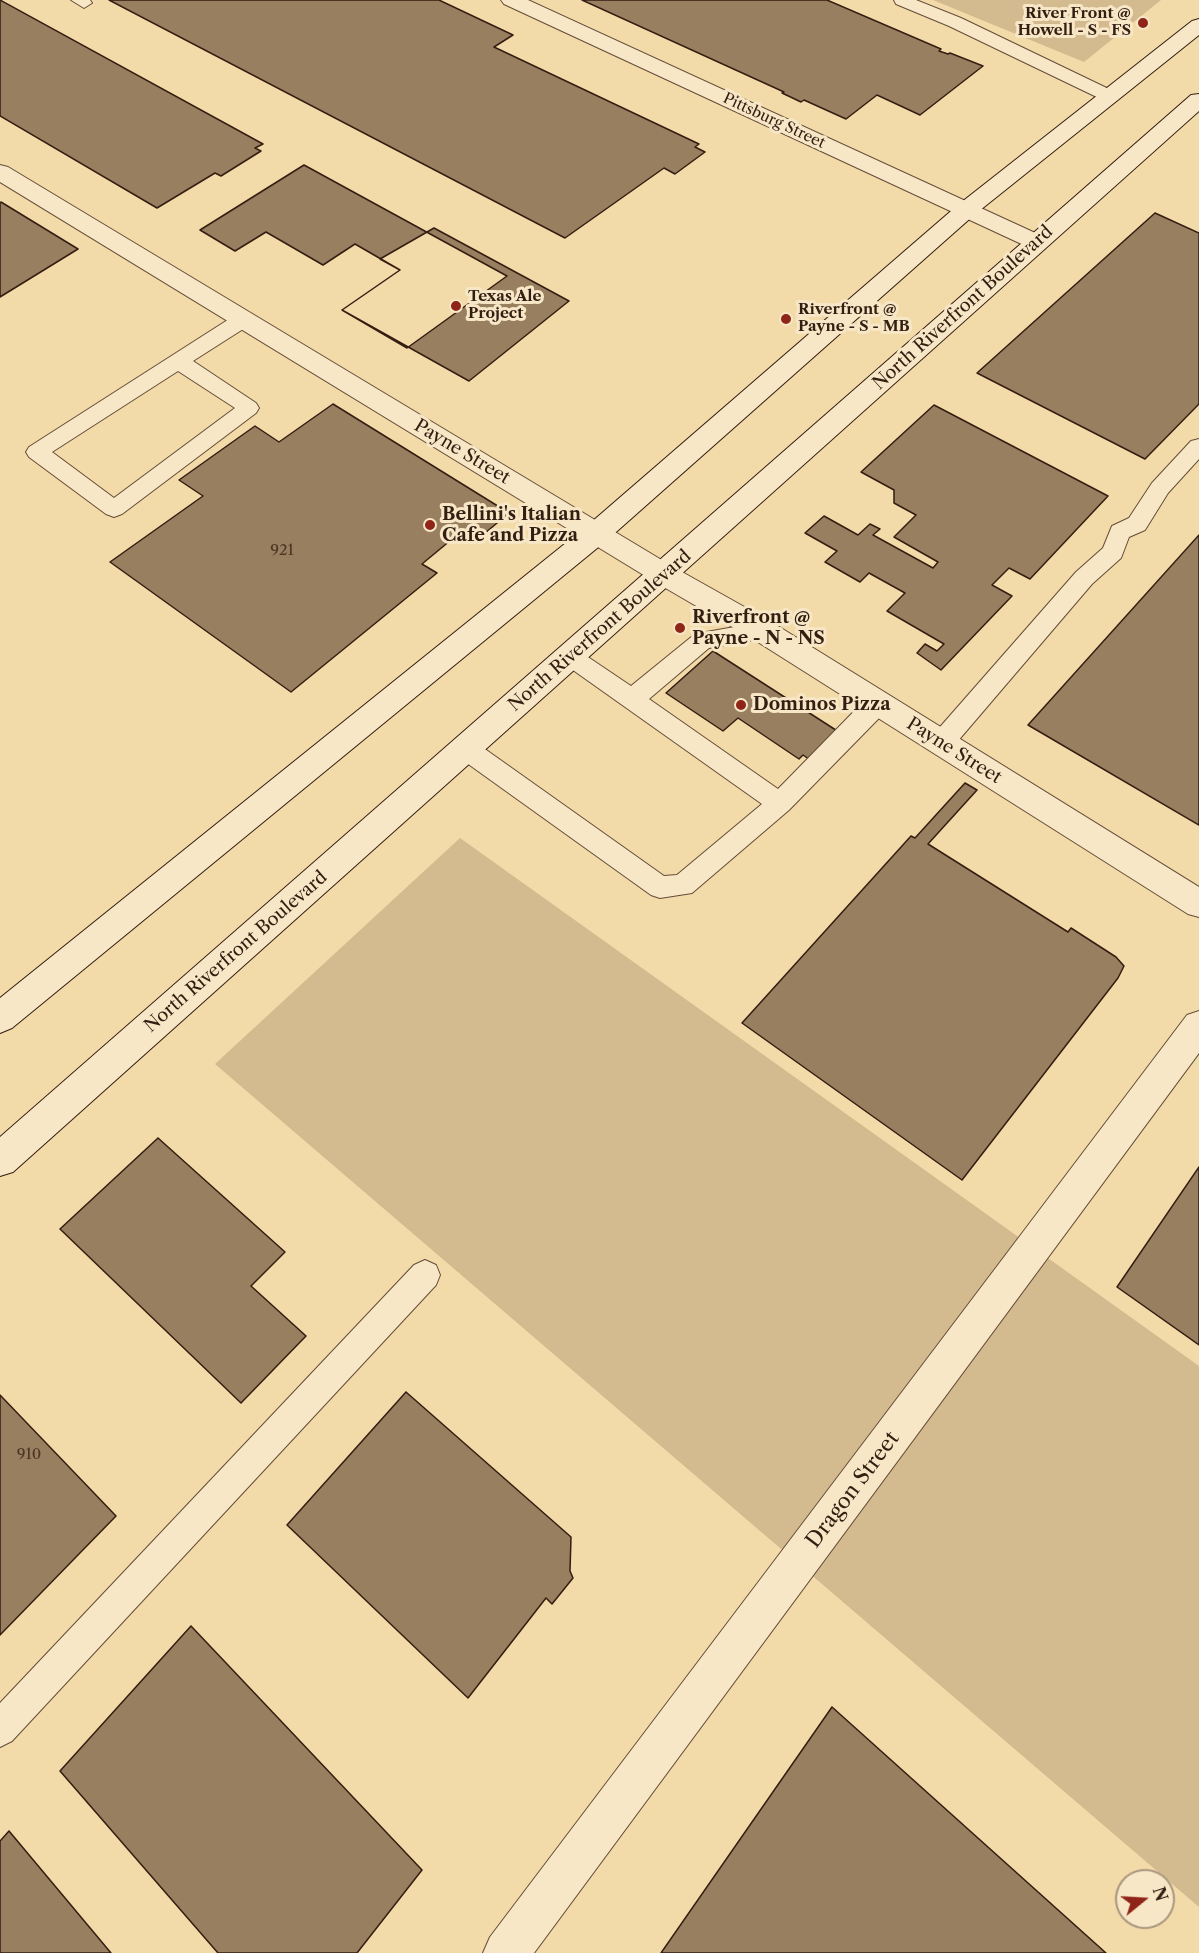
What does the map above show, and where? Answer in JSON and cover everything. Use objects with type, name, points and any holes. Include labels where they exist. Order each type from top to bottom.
[{"type":"main road","name":"Pittsburg Street","points":[[511,0],[1036,242]]},
{"type":"main road","points":[[0,1018],[597,533],[966,210],[1199,25]]},
{"type":"main road","name":"North Riverfront Boulevard","points":[[0,1161],[665,575],[1036,242],[1199,100]]},
{"type":"main road","name":"Payne Street","points":[[0,172],[665,575],[763,631],[1199,904]]},
{"type":"main road","name":"Dragon Street","points":[[506,1953],[1199,1026]]},
{"type":"lane","points":[[902,0],[955,22],[1109,96]]},
{"type":"lane","points":[[178,361],[249,408],[114,509],[37,452],[178,361],[244,319]]},
{"type":"lane","points":[[942,742],[1084,578],[1113,552],[1120,532],[1137,524],[1160,488],[1199,446]]},
{"type":"lane","points":[[631,700],[703,640],[763,631]]},
{"type":"lane","points":[[571,657],[780,803]]},
{"type":"lane","points":[[466,749],[660,887],[683,885],[780,803],[877,704]]},
{"type":"lane","points":[[0,1729],[425,1275]]},
{"type":"shaded area","points":[[933,0],[1161,0],[1084,62]]},
{"type":"shaded area","points":[[460,838],[1199,1366],[1199,1907],[1175,1886],[1175,1869],[1155,1869],[215,1064]]},
{"type":"building","points":[[0,0],[263,144],[255,148],[261,151],[221,176],[215,173],[157,208],[0,116]]},
{"type":"building","points":[[109,0],[439,0],[513,35],[494,47],[699,144],[695,147],[705,152],[675,174],[664,168],[565,238]]},
{"type":"building","points":[[582,0],[827,0],[941,49],[939,51],[983,66],[920,115],[877,95],[846,119],[804,100],[801,102],[782,93],[784,92]]},
{"type":"building","points":[[304,165],[507,276],[407,348],[342,310],[400,270],[355,244],[323,265],[266,232],[235,251],[200,230]]},
{"type":"building","points":[[0,203],[78,249],[0,297]]},
{"type":"building","points":[[1155,213],[1199,233],[1199,404],[1145,459],[977,373]]},
{"type":"building","name":"Texas Ale Project","points":[[434,228],[569,301],[469,381],[342,310],[400,270],[380,259]]},
{"type":"building","points":[[333,404],[509,513],[478,539],[463,530],[422,564],[437,573],[291,692],[110,562],[203,496],[179,480],[255,426],[279,442]]},
{"type":"building","points":[[934,405],[1108,496],[1030,579],[1009,568],[992,585],[1012,596],[941,670],[917,653],[925,644],[937,651],[944,644],[887,611],[905,593],[869,573],[860,582],[825,562],[837,551],[805,533],[824,516],[858,535],[870,524],[880,529],[873,535],[933,568],[938,562],[894,537],[916,515],[894,503],[894,490],[861,472]]},
{"type":"building","points":[[1199,535],[1199,825],[1028,725]]},
{"type":"building","name":"Dominos Pizza","points":[[713,651],[842,734],[813,762],[803,755],[799,759],[738,718],[723,731],[666,693]]},
{"type":"building","points":[[965,783],[977,790],[928,844],[1068,932],[1071,928],[1116,957],[1124,966],[1118,978],[962,1180],[742,1023],[911,836],[915,838]]},
{"type":"building","points":[[158,1138],[285,1252],[251,1286],[306,1336],[241,1403],[60,1229]]},
{"type":"building","points":[[1199,1167],[1199,1345],[1117,1287]]},
{"type":"building","points":[[406,1392],[571,1537],[570,1571],[573,1578],[552,1604],[546,1598],[468,1698],[287,1525]]},
{"type":"building","points":[[0,1395],[116,1516],[0,1635]]},
{"type":"building","points":[[191,1626],[422,1870],[357,1953],[218,1953],[60,1771]]},
{"type":"building","points":[[832,1707],[1106,1953],[661,1953]]},
{"type":"building","points":[[9,1831],[111,1953],[0,1953],[0,1841]]},
{"type":"place","name":"River Front @ Howell - S - FS","points":[[1143,23]]},
{"type":"place","name":"Texas Ale Project","points":[[456,306]]},
{"type":"place","name":"Riverfront @ Payne - S - MB","points":[[786,319]]},
{"type":"place","name":"Bellini's Italian Cafe and Pizza","points":[[430,525]]},
{"type":"place","name":"Riverfront @ Payne - N - NS","points":[[680,628]]},
{"type":"place","name":"Dominos Pizza","points":[[741,705]]}]
